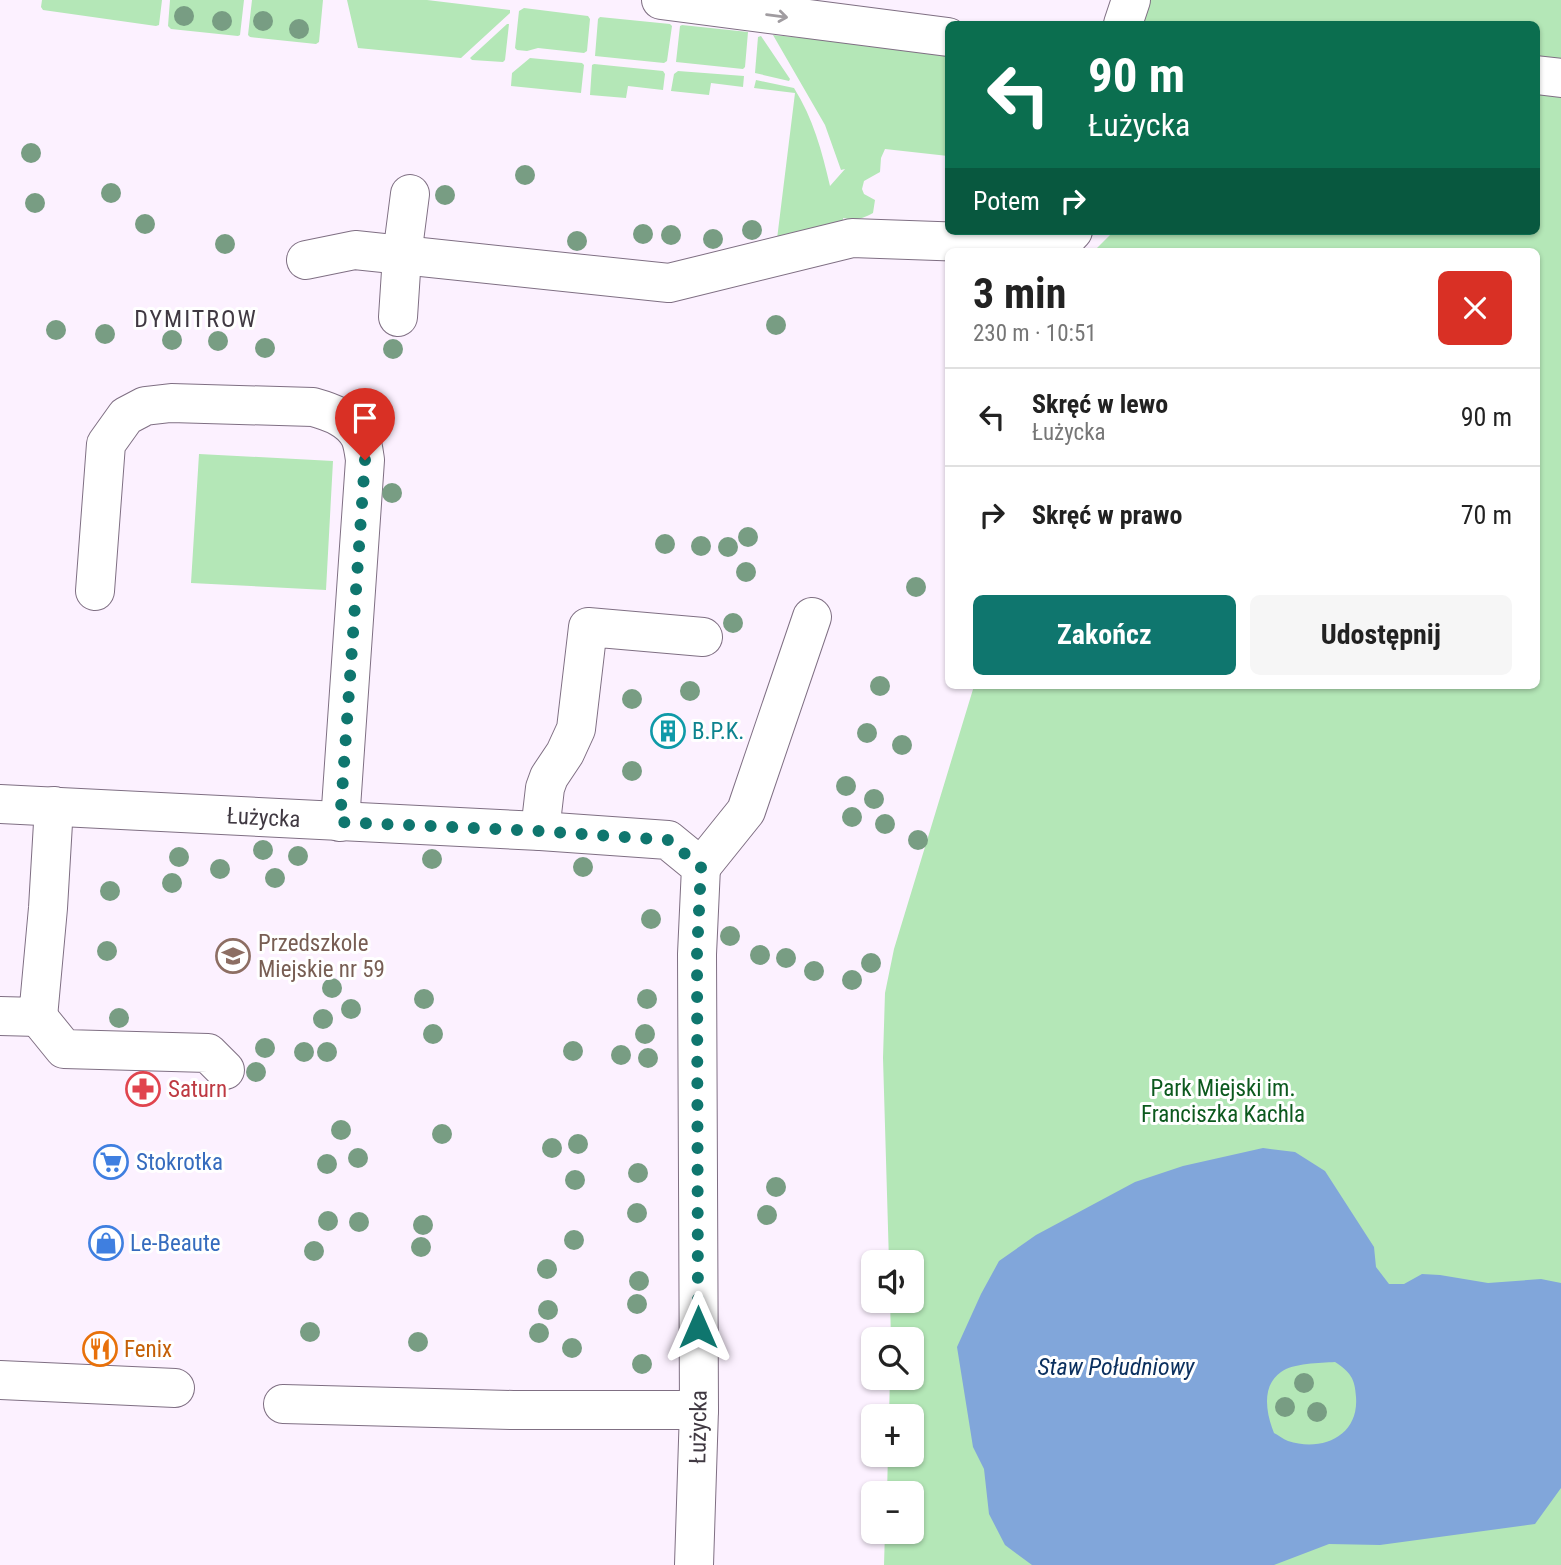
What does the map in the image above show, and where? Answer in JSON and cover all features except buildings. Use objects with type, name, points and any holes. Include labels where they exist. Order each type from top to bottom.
[{"type":"street","points":[[661,0],[945,37]]},
{"type":"street","points":[[1125,21],[1131,0]]},
{"type":"street","points":[[1540,75],[1561,78]]},
{"type":"street","points":[[398,317],[410,194]]},
{"type":"street","points":[[1057,248],[1069,235]]},
{"type":"street","points":[[306,260],[355,250],[669,283],[852,238],[994,243],[1025,248]]},
{"type":"street","points":[[95,591],[106,444],[126,415],[145,406],[171,403],[313,407],[334,413],[351,426],[361,438],[365,460],[340,822]]},
{"type":"street","points":[[701,867],[746,811],[812,617]]},
{"type":"street","points":[[540,831],[548,777],[565,753],[576,729],[588,627],[703,637]]},
{"type":"street","name":"Łużycka","points":[[0,804],[668,840],[701,867],[697,954],[699,1410],[694,1565]]},
{"type":"street","points":[[54,806],[38,1017],[64,1049],[208,1053],[225,1070]]},
{"type":"street","points":[[0,1016],[38,1017]]},
{"type":"street","points":[[0,1380],[175,1388]]},
{"type":"street","points":[[283,1404],[513,1410],[699,1410]]},
{"type":"green space","points":[[42,0],[162,0],[159,25],[156,26],[43,10]]},
{"type":"green space","points":[[170,0],[244,0],[240,35],[171,29],[168,26]]},
{"type":"green space","points":[[252,0],[323,0],[319,42],[316,44],[250,37],[248,35]]},
{"type":"green space","points":[[347,0],[427,0],[510,10],[510,13],[461,58],[358,48]]},
{"type":"green space","name":"Park Miejski im. Franciszka Kachla","points":[[1150,0],[1561,0],[1561,1565],[884,1565],[885,1544],[924,1544],[924,1481],[887,1481],[888,1467],[924,1467],[924,1404],[889,1404],[890,1390],[924,1390],[924,1327],[891,1327],[890,1313],[924,1313],[924,1250],[889,1250],[883,1058],[885,993],[894,949],[973,689],[1540,689],[1540,248],[1097,248],[1110,235],[1540,235],[1540,21],[1143,21]]},
{"type":"green space","points":[[524,8],[588,16],[587,51],[584,53],[538,48],[517,50],[519,11]]},
{"type":"green space","points":[[600,17],[670,24],[672,26],[667,61],[664,63],[595,56]]},
{"type":"green space","points":[[507,24],[503,62],[470,58]]},
{"type":"green space","points":[[682,25],[748,32],[745,67],[743,69],[676,62]]},
{"type":"green space","points":[[773,35],[945,48],[945,156],[885,149],[880,172],[864,181],[862,189],[864,194],[875,200],[873,213],[858,219],[843,218],[844,225],[777,239],[795,93],[754,88],[756,80],[794,88],[816,135],[830,186],[845,169],[841,170],[825,125]]},
{"type":"green space","points":[[761,36],[789,81],[755,73],[758,37]]},
{"type":"green space","points":[[530,58],[582,63],[581,93],[511,86],[512,73]]},
{"type":"green space","points":[[594,64],[663,71],[663,90],[628,86],[626,98],[590,95]]},
{"type":"green space","points":[[678,71],[744,76],[743,87],[711,83],[709,95],[671,91],[674,74]]},
{"type":"green space","points":[[199,454],[333,461],[326,590],[191,583]]},
{"type":"water","name":"Staw Południowy","points":[[1263,1148],[1295,1152],[1325,1171],[1374,1247],[1376,1267],[1389,1284],[1404,1284],[1422,1274],[1488,1283],[1541,1279],[1561,1283],[1561,1488],[1535,1524],[1380,1545],[1329,1544],[1274,1565],[1032,1565],[1005,1545],[989,1514],[984,1469],[973,1447],[957,1347],[981,1294],[999,1261],[1036,1235],[1135,1182],[1183,1166]],"holes":[[[1335,1362],[1348,1372],[1353,1380],[1356,1397],[1355,1411],[1345,1431],[1336,1438],[1313,1444],[1288,1441],[1274,1433],[1267,1400],[1270,1385],[1275,1378],[1286,1369],[1299,1365]]]},
{"type":"place","name":"B.P.K.","points":[[668,731]]},
{"type":"place","name":"Przedszkole Miejskie nr 59","points":[[233,956]]},
{"type":"place","name":"Saturn","points":[[143,1089]]},
{"type":"place","name":"Stokrotka","points":[[111,1162]]},
{"type":"place","name":"Le-Beaute","points":[[106,1243]]},
{"type":"place","name":"Fenix","points":[[100,1349]]},
{"type":"district","name":"DYMITROW","points":[[196,319]]},
{"type":"route","points":[[365,460],[340,822],[668,840],[701,867],[697,954],[698,1327]]}]
